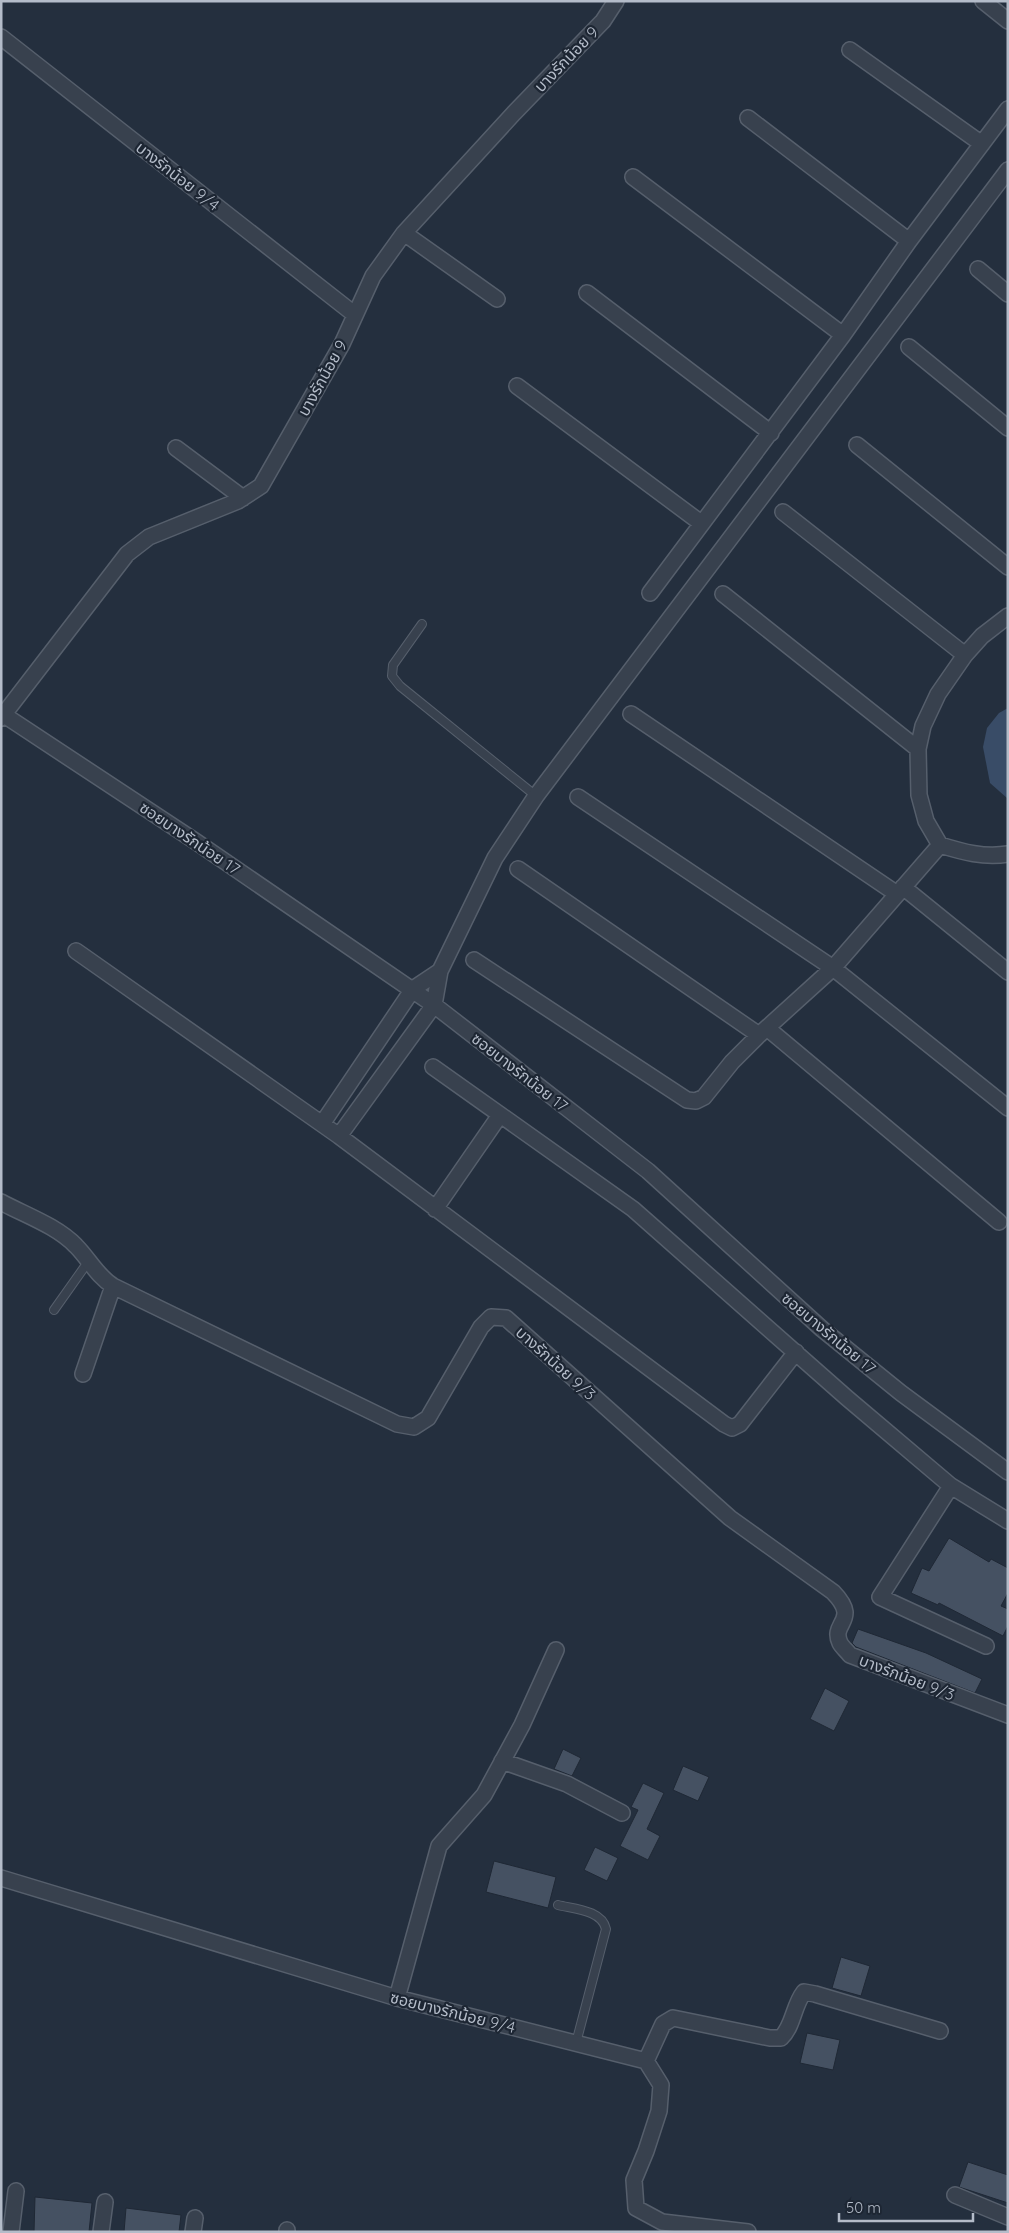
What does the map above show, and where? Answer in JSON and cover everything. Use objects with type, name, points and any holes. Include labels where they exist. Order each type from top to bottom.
[{"type":"street","name":"บางรักน้อย 9","points":[[2,715],[127,554],[149,538],[207,516],[243,498],[261,486],[342,344],[354,314],[373,276],[404,233],[514,113],[603,21],[616,1]]},
{"type":"street","points":[[983,1],[1008,21]]},
{"type":"street","name":"บางรักน้อย 9/4","points":[[1,37],[354,314]]},
{"type":"street","points":[[850,50],[982,144]]},
{"type":"street","points":[[650,593],[843,336],[909,241],[1008,109]]},
{"type":"street","points":[[748,118],[909,241]]},
{"type":"street","points":[[339,1136],[434,1005],[440,971],[495,858],[536,796],[1008,170]]},
{"type":"street","points":[[633,177],[843,336]]},
{"type":"street","points":[[404,233],[497,299]]},
{"type":"street","points":[[978,268],[1008,294]]},
{"type":"street","points":[[587,293],[771,433]]},
{"type":"street","points":[[909,347],[1008,428]]},
{"type":"street","points":[[517,386],[701,523]]},
{"type":"street","points":[[857,445],[1008,567]]},
{"type":"street","points":[[176,448],[243,498]]},
{"type":"street","points":[[783,512],[965,655]]},
{"type":"street","points":[[723,594],[918,749]]},
{"type":"street","points":[[1008,616],[982,636],[965,655],[938,694],[923,726],[918,749],[919,795],[926,821],[940,844],[968,854],[996,856],[1008,854]]},
{"type":"street","points":[[631,714],[900,891],[1008,972]]},
{"type":"street","name":"ซอยบางรักน้อย 17","points":[[2,715],[413,989],[648,1171],[822,1329],[901,1393],[1008,1472]]},
{"type":"street","points":[[578,797],[833,968],[1008,1108]]},
{"type":"street","points":[[474,960],[691,1101],[696,1101],[704,1097],[732,1062],[763,1031],[833,968],[940,844]]},
{"type":"street","points":[[518,869],[763,1031],[999,1222]]},
{"type":"street","points":[[76,951],[339,1136],[732,1428],[740,1424],[796,1352]]},
{"type":"street","points":[[322,1124],[413,989],[440,971]]},
{"type":"street","points":[[433,1067],[633,1209],[951,1486],[1008,1521]]},
{"type":"street","points":[[435,1209],[500,1114]]},
{"type":"street","name":"บางรักน้อย 9/3","points":[[1,1202],[59,1232],[76,1246],[88,1262],[113,1286],[397,1424],[414,1427],[428,1418],[481,1327],[491,1318],[506,1318],[730,1518],[833,1592],[844,1604],[846,1616],[840,1628],[839,1641],[850,1655],[1008,1715]]},
{"type":"street","points":[[83,1374],[113,1286]]},
{"type":"street","points":[[951,1486],[880,1597],[986,1646]]},
{"type":"street","points":[[397,1998],[439,1846],[484,1795],[522,1724],[556,1650]]},
{"type":"street","points":[[502,1761],[567,1784],[622,1813]]},
{"type":"street","name":"ซอยบางรักน้อย 9/4","points":[[1,1878],[397,1998],[646,2061]]},
{"type":"street","points":[[748,2232],[662,2222],[636,2208],[634,2180],[646,2152],[659,2111],[661,2085],[646,2061],[663,2024],[673,2018],[770,2038],[781,2038],[788,2031],[799,2000],[804,1992],[940,2032]]},
{"type":"street","points":[[11,2232],[16,2191]]},
{"type":"street","points":[[955,2195],[1008,2217]]},
{"type":"street","points":[[102,2232],[105,2202]]},
{"type":"lane","points":[[422,624],[392,665],[392,676],[400,686],[536,796]]},
{"type":"lane","points":[[54,1310],[88,1262]]},
{"type":"lane","points":[[558,1905],[599,1916],[606,1929],[576,2043]]},
{"type":"water","points":[[1008,708],[1007,798],[990,783],[983,747],[987,728],[999,713]]},
{"type":"building","points":[[949,1538],[989,1562],[991,1559],[1008,1568],[1008,1593],[1001,1606],[1008,1609],[1008,1626],[1003,1636],[939,1603],[938,1605],[911,1593],[922,1568],[929,1571]]},
{"type":"building","points":[[858,1629],[926,1653],[982,1679],[975,1693],[856,1647],[852,1643]]},
{"type":"building","points":[[825,1688],[849,1701],[834,1731],[810,1719]]},
{"type":"building","points":[[563,1749],[581,1758],[572,1776],[554,1769]]},
{"type":"building","points":[[683,1766],[709,1777],[698,1801],[673,1790]]},
{"type":"building","points":[[643,1783],[664,1793],[647,1829],[660,1836],[648,1860],[620,1846],[638,1810],[631,1807]]},
{"type":"building","points":[[595,1847],[618,1858],[607,1881],[584,1870]]},
{"type":"building","points":[[494,1861],[556,1877],[548,1908],[486,1892]]},
{"type":"building","points":[[841,1957],[870,1966],[861,1996],[832,1988]]},
{"type":"building","points":[[807,2033],[840,2040],[833,2070],[800,2063]]},
{"type":"building","points":[[968,2162],[1008,2175],[1008,2203],[959,2187]]},
{"type":"building","points":[[35,2197],[92,2203],[89,2232],[34,2232]]},
{"type":"building","points":[[126,2208],[181,2215],[179,2232],[124,2232]]}]
